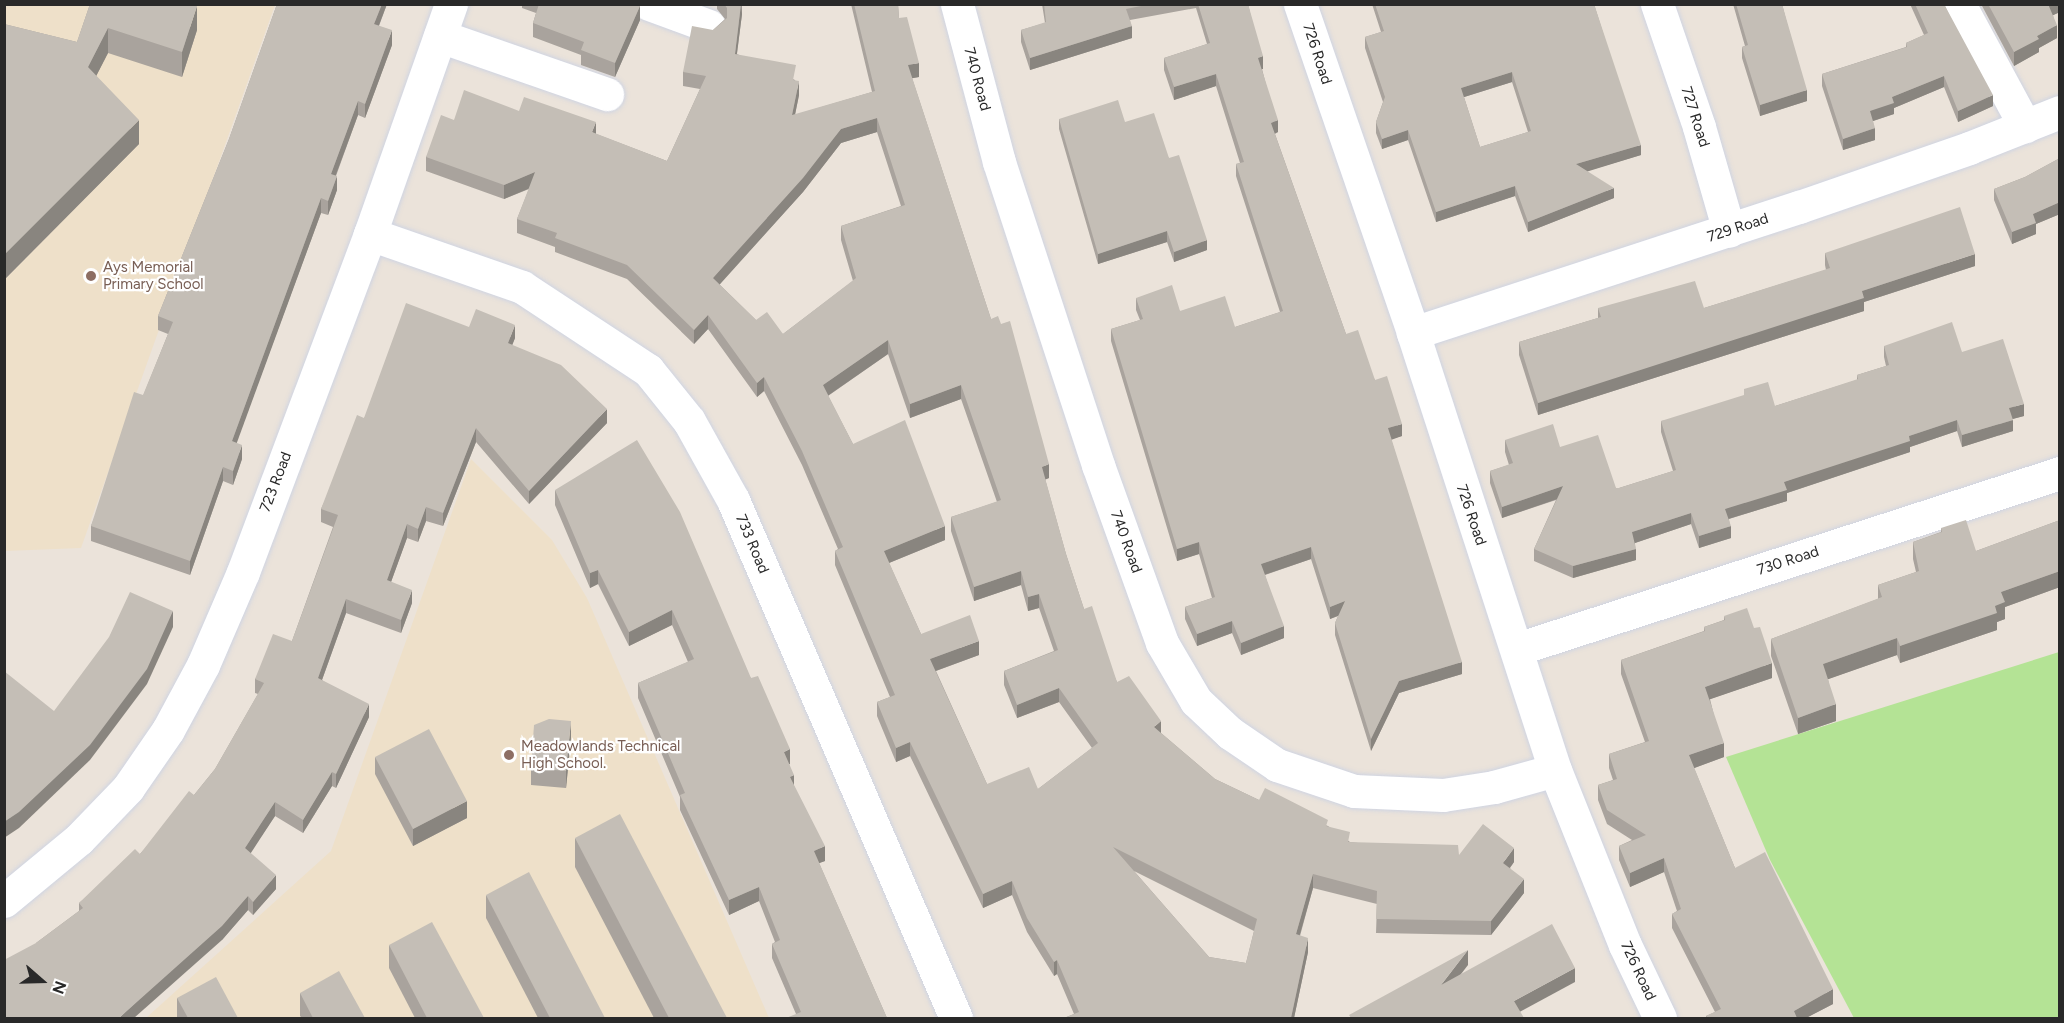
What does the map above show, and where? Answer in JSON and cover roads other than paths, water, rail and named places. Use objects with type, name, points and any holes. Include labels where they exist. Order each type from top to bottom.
[{"type":"street","name":"723 Road","points":[[4,901],[80,839],[128,788],[168,730],[203,665],[243,572],[370,234],[451,4]]},
{"type":"street","points":[[649,4],[709,26]]},
{"type":"street","name":"740 Road","points":[[957,4],[999,162],[1098,465],[1162,643],[1196,701],[1230,733],[1277,765],[1354,791],[1443,795],[1494,788],[1555,770]]},
{"type":"street","name":"726 Road","points":[[1300,4],[1413,333],[1555,770],[1625,945],[1660,1018]]},
{"type":"street","name":"727 Road","points":[[1656,4],[1699,127],[1729,231]]},
{"type":"street","points":[[1959,4],[2025,126]]},
{"type":"street","points":[[440,36],[607,94]]},
{"type":"street","name":"729 Road","points":[[1413,333],[1729,231],[2060,112]]},
{"type":"street","name":"733 Road","points":[[370,234],[522,287],[648,370],[689,421],[733,500],[956,1018]]},
{"type":"street","name":"730 Road","points":[[1517,650],[2060,473]]},
{"type":"place","name":"Ays Memorial Primary School","points":[[91,276]]},
{"type":"place","name":"Meadowlands Technical High School.","points":[[509,755]]}]
